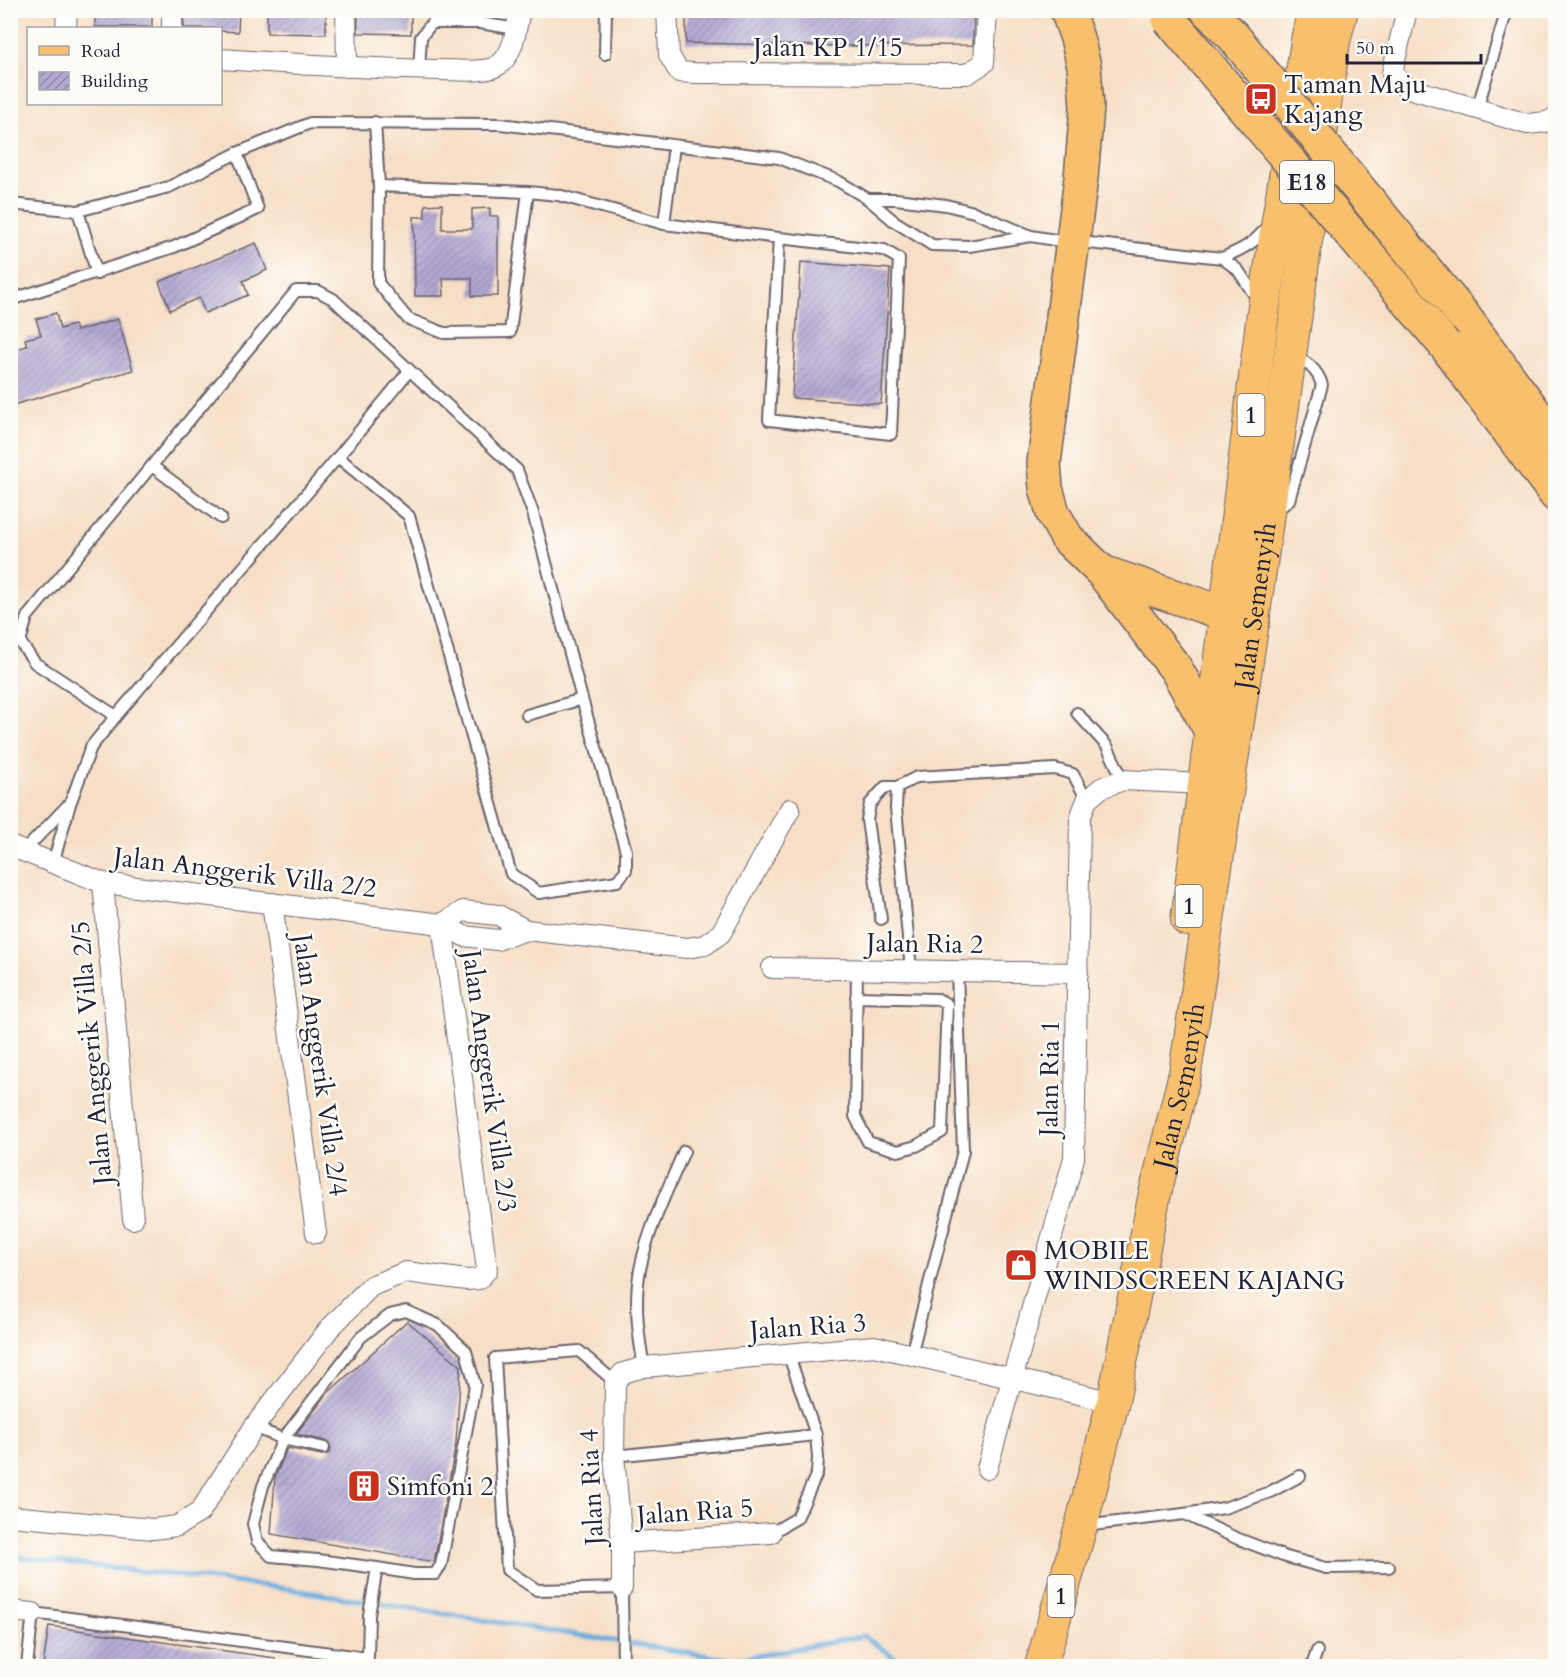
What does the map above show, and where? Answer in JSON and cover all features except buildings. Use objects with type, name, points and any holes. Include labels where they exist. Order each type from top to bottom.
[{"type":"highway","points":[[1067,10],[1084,66],[1087,107],[1081,178],[1054,382],[1045,471],[1046,488],[1053,513],[1067,538],[1102,572],[1176,669],[1211,731]]},
{"type":"highway","name":"E18","points":[[1207,10],[1233,36],[1463,315],[1556,441]]},
{"type":"highway","name":"E18","points":[[1164,15],[1445,345],[1556,495]]},
{"type":"highway","points":[[1102,572],[1239,617]]},
{"type":"main road","name":"Jalan Semenyih","points":[[1041,1666],[1113,1402],[1154,1198],[1185,1073],[1276,298],[1280,209],[1314,10]]},
{"type":"main road","name":"Jalan Semenyih","points":[[1154,1198],[1211,731],[1268,508],[1289,354],[1276,298],[1342,10]]},
{"type":"street","points":[[66,27],[67,10]]},
{"type":"street","points":[[172,10],[172,27]]},
{"type":"street","points":[[346,10],[347,67]]},
{"type":"street","name":"Jalan KP 1/15","points":[[667,10],[669,55],[679,72],[967,74],[984,63],[987,10]]},
{"type":"street","points":[[1407,10],[1392,73],[1405,87],[1527,124],[1547,122],[1556,117]]},
{"type":"street","points":[[222,59],[418,70],[494,68],[504,60],[511,46],[518,20]]},
{"type":"street","points":[[1088,800],[1101,788],[1123,780],[1203,784]]},
{"type":"street","name":"Jalan Ria 1","points":[[987,1469],[1074,1158],[1080,818],[1088,800]]},
{"type":"street","points":[[442,924],[463,911],[498,915],[526,930],[687,948],[705,945],[721,933],[790,809]]},
{"type":"street","name":"Jalan Anggerik Villa 2/2","points":[[17,848],[103,883],[442,924]]},
{"type":"street","name":"Jalan Anggerik Villa 2/5","points":[[103,883],[133,1219]]},
{"type":"street","name":"Jalan Anggerik Villa 2/4","points":[[272,903],[316,1233]]},
{"type":"street","name":"Jalan Anggerik Villa 2/3","points":[[254,1427],[329,1329],[371,1286],[406,1272],[467,1280],[479,1279],[487,1270],[442,924]]},
{"type":"street","name":"Jalan Ria 2","points":[[772,968],[1078,973]]},
{"type":"street","name":"Jalan Ria 3","points":[[615,1382],[623,1373],[644,1367],[874,1346],[1113,1402]]},
{"type":"street","name":"Jalan Ria 4","points":[[615,1382],[614,1456],[622,1543],[622,1588]]},
{"type":"street","points":[[10,1516],[153,1529],[177,1526],[200,1512],[254,1427]]},
{"type":"street","name":"Jalan Ria 5","points":[[622,1543],[771,1533]]},
{"type":"street","points":[[10,1611],[33,1613]]},
{"type":"lane","points":[[605,54],[606,10]]},
{"type":"lane","points":[[1477,109],[1507,10]]},
{"type":"lane","points":[[418,70],[421,37],[432,23],[518,20]]},
{"type":"lane","points":[[375,122],[380,186],[378,283],[408,319],[444,333],[510,332],[528,192]]},
{"type":"lane","points":[[10,204],[78,211],[169,187],[237,153],[310,123],[500,124],[779,158],[838,181],[868,199],[894,221],[933,244],[969,246],[1031,236]]},
{"type":"lane","points":[[664,224],[674,146]]},
{"type":"lane","points":[[10,300],[97,274],[174,247],[258,209],[237,153]]},
{"type":"lane","points":[[380,186],[558,195],[664,224],[884,250],[899,259],[891,434],[769,420],[779,238]]},
{"type":"lane","points":[[868,199],[897,199],[946,205],[974,212],[1031,236],[1055,240]]},
{"type":"lane","points":[[1222,258],[1246,248],[1257,240],[1280,209]]},
{"type":"lane","points":[[78,211],[97,274]]},
{"type":"lane","points":[[1089,243],[1222,258],[1239,270],[1247,281],[1276,298]]},
{"type":"lane","points":[[116,716],[35,663],[20,642],[27,617],[296,291],[318,291],[333,299],[517,470],[533,513],[582,699],[626,851],[626,870],[617,880],[539,893],[511,874],[409,516],[338,458]]},
{"type":"lane","points":[[53,863],[70,804],[91,747],[338,458],[409,371]]},
{"type":"lane","points":[[152,466],[221,518]]},
{"type":"lane","points":[[527,715],[582,699]]},
{"type":"lane","points":[[1077,713],[1107,746],[1123,780]]},
{"type":"lane","points":[[881,918],[867,820],[870,804],[885,787],[897,786],[917,777],[1055,769],[1073,774],[1088,800]]},
{"type":"lane","points":[[897,786],[896,808],[911,970]]},
{"type":"lane","points":[[17,848],[70,804]]},
{"type":"lane","points":[[856,998],[938,999],[947,1004],[942,1132],[916,1146],[898,1151],[868,1142],[855,1116],[856,998],[857,969]]},
{"type":"lane","points":[[911,1355],[963,1151],[957,970]]},
{"type":"lane","points":[[644,1367],[637,1325],[638,1282],[650,1233],[684,1151]]},
{"type":"lane","points":[[406,1311],[438,1325],[466,1351],[475,1385],[441,1564],[435,1574],[414,1574],[377,1568],[271,1556],[257,1541],[253,1524],[263,1486],[283,1439],[361,1337],[390,1315],[406,1311]]},
{"type":"lane","points":[[615,1382],[579,1351],[495,1358],[507,1570],[537,1590],[622,1588],[623,1666]]},
{"type":"lane","points":[[771,1533],[797,1518],[817,1473],[816,1435],[788,1353]]},
{"type":"lane","points":[[254,1427],[283,1439],[324,1449]]},
{"type":"lane","points":[[614,1456],[816,1435]]},
{"type":"lane","points":[[1081,1526],[1224,1508],[1270,1492],[1300,1476]]},
{"type":"lane","points":[[1184,1514],[1283,1556],[1326,1568],[1389,1567]]},
{"type":"lane","points":[[27,1666],[33,1613],[368,1658],[369,1615],[377,1568]]},
{"type":"lane","points":[[1312,1666],[1317,1651]]},
{"type":"waterway","points":[[10,1556],[283,1588],[734,1660],[864,1636],[901,1662],[902,1666]]},
{"type":"place","name":"Taman Maju Kajang","points":[[1261,99]]},
{"type":"place","name":"MOBILE WINDSCREEN KAJANG","points":[[1021,1265]]},
{"type":"place","name":"Simfoni 2","points":[[364,1486]]}]
